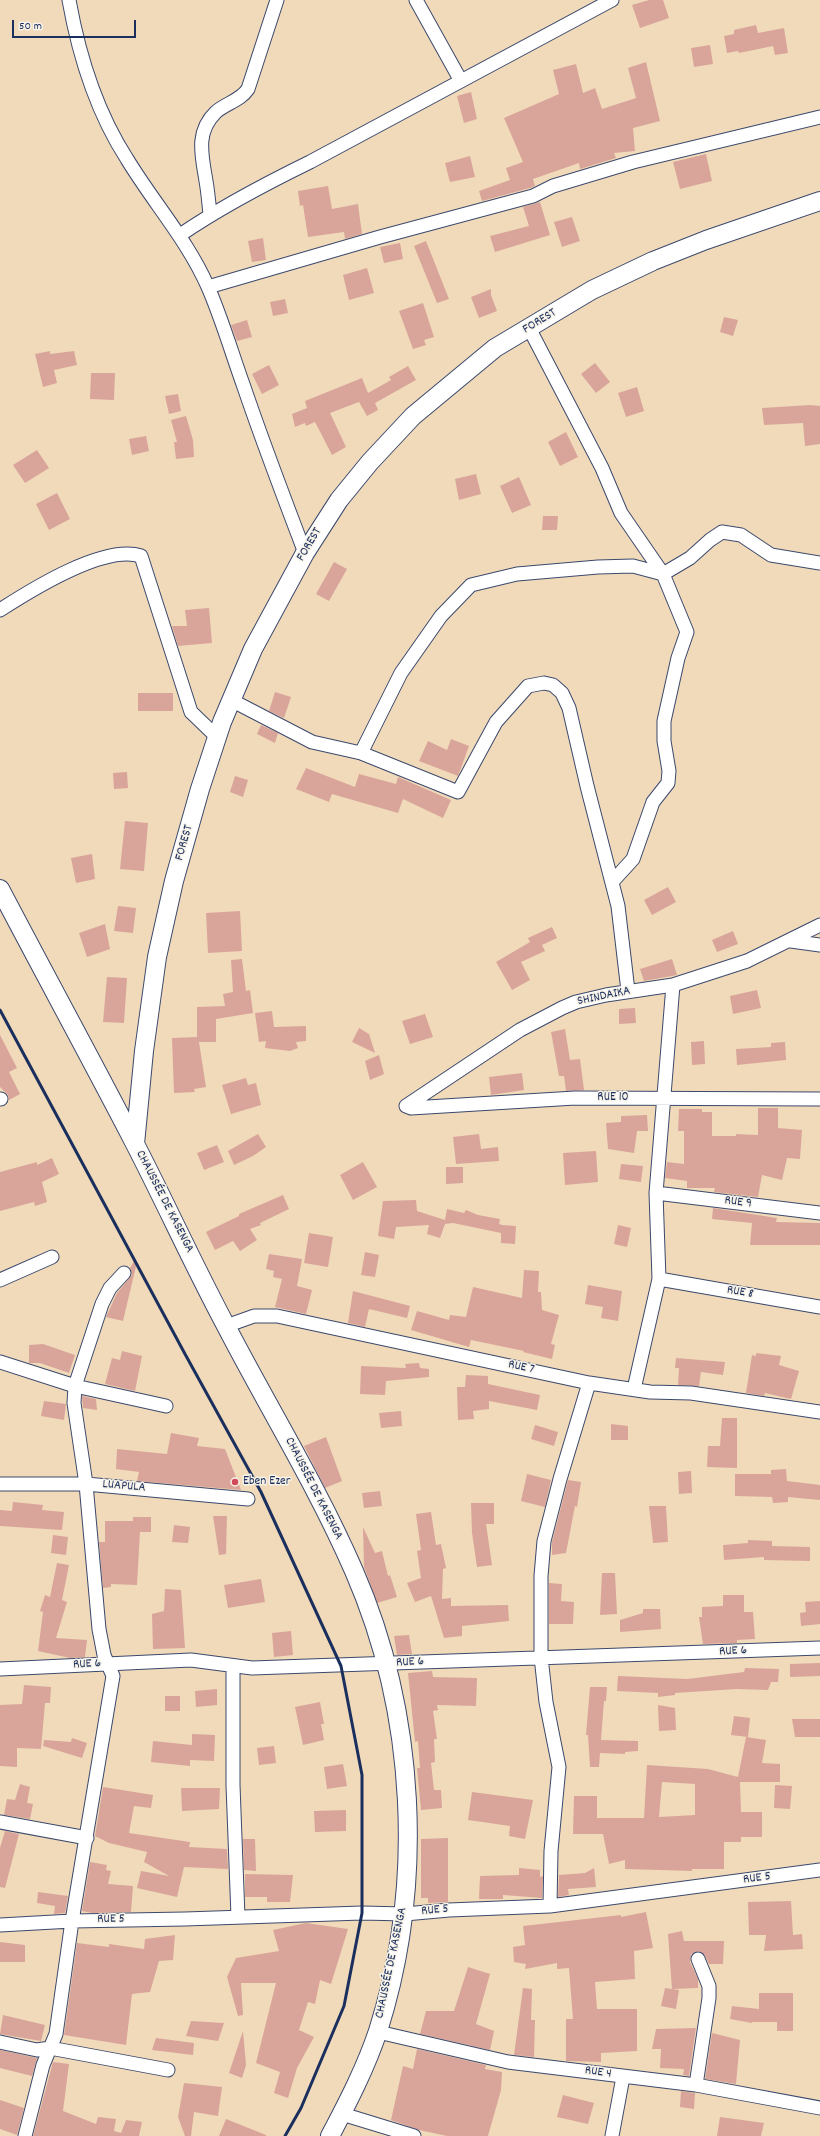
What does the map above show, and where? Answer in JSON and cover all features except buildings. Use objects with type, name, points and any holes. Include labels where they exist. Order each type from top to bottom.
[{"type":"main road","name":"FOREST","points":[[135,1144],[144,1051],[157,958],[174,882],[200,789],[231,700],[253,649],[305,553],[339,500],[370,462],[413,416],[495,348],[592,290],[653,261],[728,232],[820,201]]},
{"type":"main road","name":"CHAUSSÉE DE KASENGA","points":[[0,889],[135,1144],[226,1326],[290,1442],[351,1564],[369,1608],[387,1664],[401,1744],[407,1802],[408,1862],[404,1914],[393,1973],[378,2032],[342,2114],[330,2136]]},
{"type":"street","points":[[69,0],[76,35],[85,68],[107,123],[126,158],[163,214],[180,235],[208,287],[305,553]]},
{"type":"street","points":[[210,215],[201,156],[202,132],[207,122],[216,112],[243,95],[248,89],[277,0]]},
{"type":"street","points":[[416,0],[461,80]]},
{"type":"street","points":[[180,235],[210,215],[612,0]]},
{"type":"street","points":[[208,287],[402,231],[533,196],[553,186],[632,162],[820,117]]},
{"type":"street","points":[[529,328],[602,468],[621,513],[663,574],[687,632],[678,658],[664,721],[664,741],[669,771],[668,783],[653,802],[633,859],[612,882]]},
{"type":"street","points":[[361,752],[402,673],[441,616],[471,585],[517,574],[598,567],[633,566],[663,574],[690,558],[710,540],[722,532],[741,534],[771,555],[820,563]]},
{"type":"street","points":[[0,610],[62,572],[106,558],[132,553],[141,556],[191,712],[217,737]]},
{"type":"street","points":[[231,700],[312,742],[361,752],[458,792],[496,722],[528,686],[544,683],[553,685],[562,693],[569,708],[587,786],[618,906],[628,991]]},
{"type":"street","name":"SHINDAIKA","points":[[406,1107],[407,1103],[520,1030],[562,1008],[590,998],[673,985],[747,961],[791,941],[820,925]]},
{"type":"street","points":[[791,941],[820,945]]},
{"type":"street","points":[[634,1389],[659,1279],[656,1193],[673,985]]},
{"type":"street","name":"RUE 10","points":[[406,1107],[411,1108],[560,1098],[820,1099]]},
{"type":"street","name":"RUE 9","points":[[656,1193],[820,1213]]},
{"type":"street","points":[[0,1280],[52,1257]]},
{"type":"street","points":[[25,2136],[44,2065],[56,2034],[72,1921],[112,1684],[112,1672],[102,1648],[99,1629],[86,1484],[75,1416],[76,1386],[102,1304],[110,1288],[124,1273]]},
{"type":"street","name":"RUE 8","points":[[659,1279],[820,1307]]},
{"type":"street","name":"RUE 7","points":[[226,1326],[254,1316],[277,1316],[589,1383],[634,1389],[691,1393],[820,1412]]},
{"type":"street","points":[[0,1362],[76,1386],[166,1406]]},
{"type":"street","points":[[550,1906],[551,1851],[559,1768],[546,1702],[541,1657],[541,1576],[544,1541],[560,1479],[589,1383]]},
{"type":"street","name":"LUAPULA","points":[[0,1484],[86,1484],[248,1499]]},
{"type":"street","name":"RUE 6","points":[[0,1669],[191,1660],[234,1667],[252,1668],[820,1648]]},
{"type":"street","points":[[234,1667],[233,1786],[238,1917]]},
{"type":"street","points":[[0,1822],[86,1838]]},
{"type":"street","name":"RUE 5","points":[[0,1925],[72,1921],[362,1912],[404,1914],[449,1910],[550,1906],[820,1870]]},
{"type":"street","points":[[696,2084],[709,1998],[709,1986],[698,1959]]},
{"type":"street","name":"RUE 4","points":[[378,2032],[508,2062],[623,2077],[696,2084],[820,2108]]},
{"type":"street","points":[[0,2042],[37,2050],[50,2048],[168,2070]]},
{"type":"street","points":[[612,2136],[623,2077]]},
{"type":"street","points":[[342,2114],[414,2136]]},
{"type":"railway","points":[[0,1010],[261,1492],[341,1666],[362,1775],[362,1913],[344,2006],[301,2108],[285,2136]]},
{"type":"place","name":"Eben Ezer","points":[[235,1482]]}]
